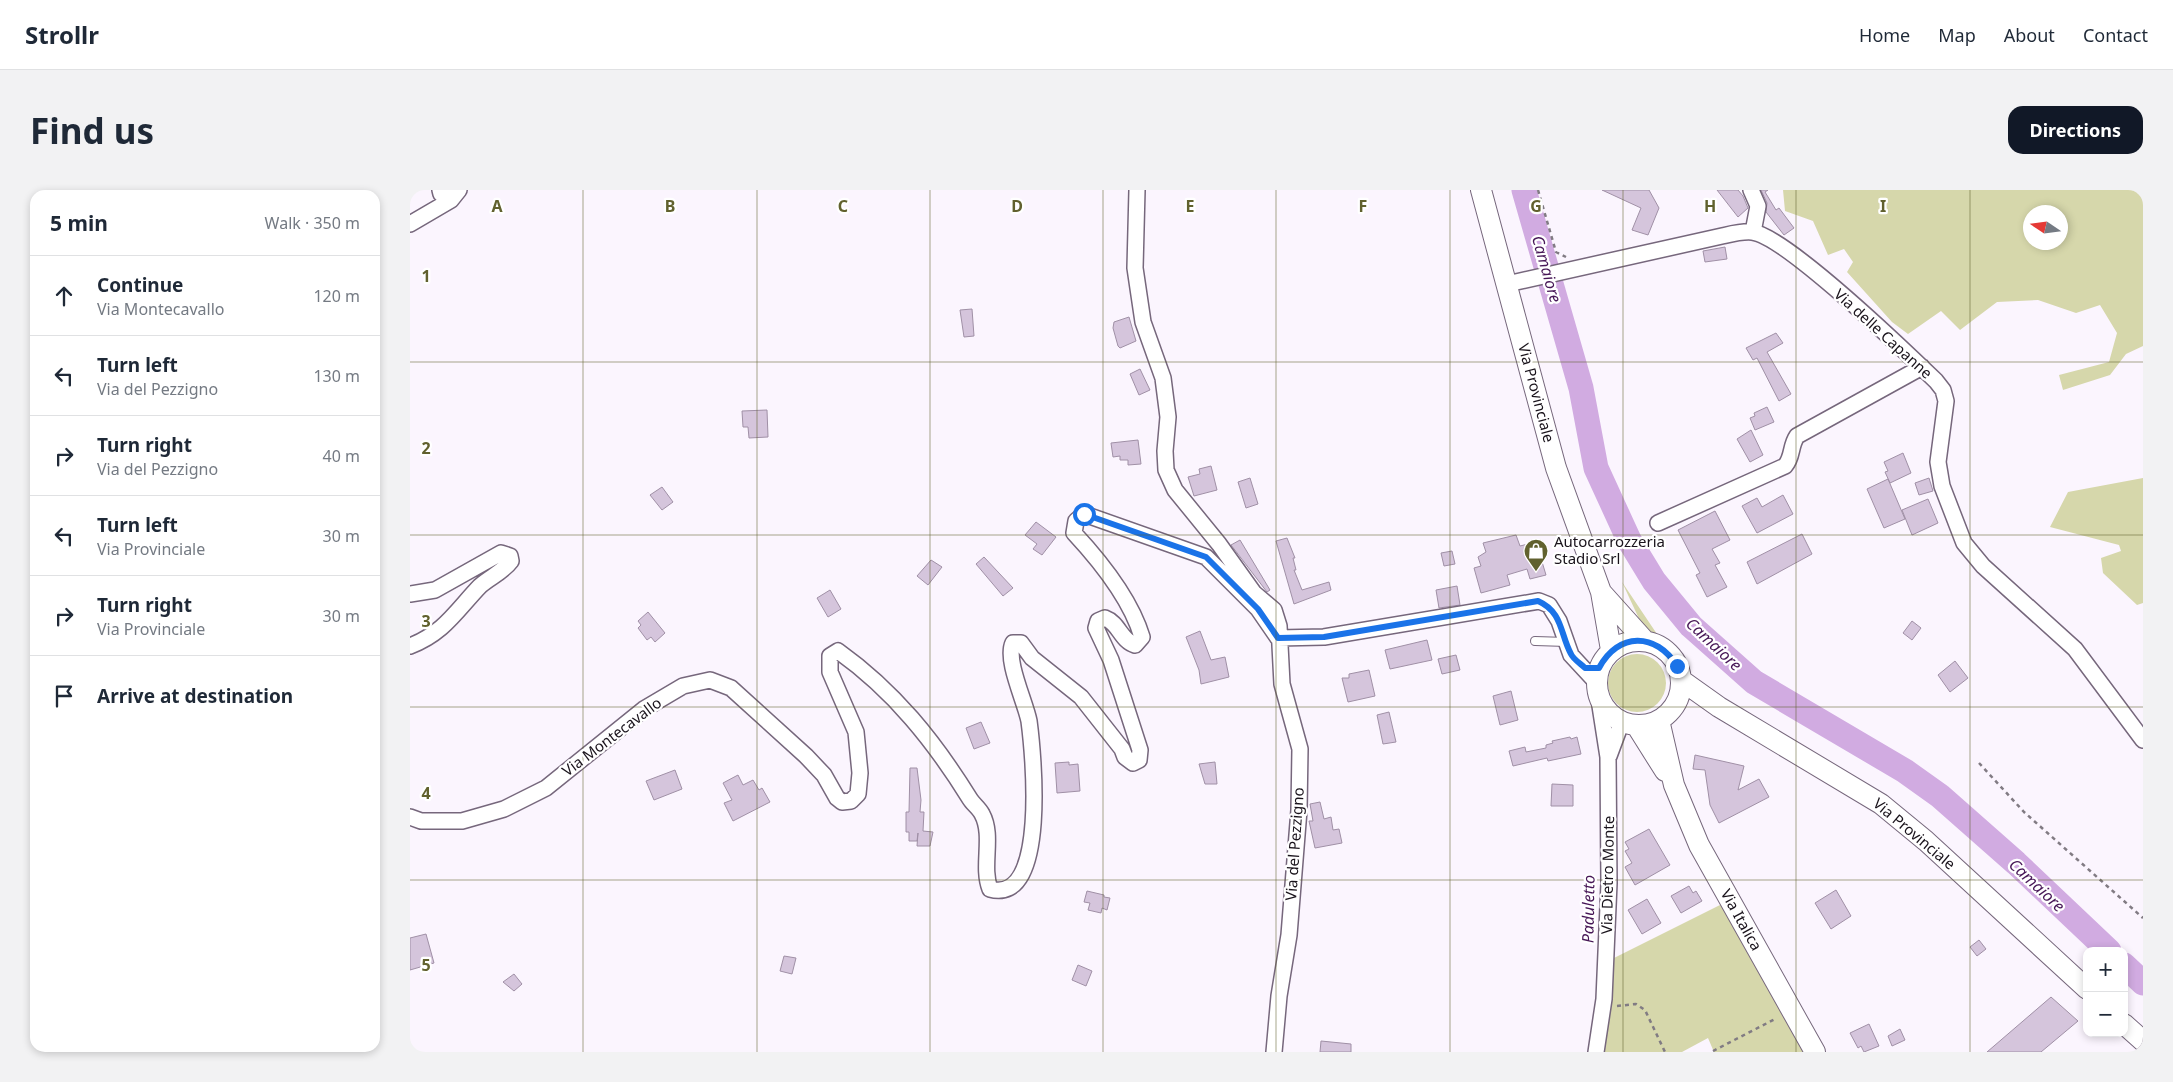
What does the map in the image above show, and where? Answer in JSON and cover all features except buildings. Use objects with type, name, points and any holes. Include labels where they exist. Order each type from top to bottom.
[{"type":"main road","name":"Via Provinciale","points":[[1482,190],[1556,468],[1601,592],[1611,650]]},
{"type":"main road","name":"Via Provinciale","points":[[1601,592],[1644,641],[1658,645],[1670,654],[1677,666],[1680,680],[1677,700],[1719,707]]},
{"type":"main road","points":[[1644,641],[1621,644],[1611,650],[1595,678],[1607,710],[1629,723],[1658,720],[1669,712],[1677,700]]},
{"type":"main road","name":"Via Provinciale","points":[[1680,680],[1719,707],[1881,804],[1926,841],[2083,985]]},
{"type":"main road","name":"Via Italica","points":[[1658,720],[1674,785],[1699,845],[1815,1052]]},
{"type":"main road","name":"Via Italica","points":[[1629,723],[1674,785]]},
{"type":"main road","points":[[2128,1028],[2143,1041]]},
{"type":"street","name":"Via del Pezzigno","points":[[1137,190],[1135,268],[1143,322],[1163,378],[1168,416],[1165,451],[1166,470],[1175,490],[1220,544],[1254,593],[1274,610],[1279,626],[1278,638],[1282,684],[1300,749],[1299,810],[1289,935],[1279,996],[1274,1052]]},
{"type":"street","points":[[1507,284],[1570,263],[1753,232],[1758,206],[1751,190]]},
{"type":"street","points":[[410,224],[450,193]]},
{"type":"street","name":"Via delle Capanne","points":[[1753,232],[1775,241],[1860,311],[1922,367],[1939,386],[1946,401],[1938,462],[1942,486],[1964,543],[1983,566],[2075,649],[2143,740]]},
{"type":"street","points":[[1658,524],[1785,466],[1790,460],[1791,444],[1797,436],[1922,367]]},
{"type":"street","name":"Via Montecavallo","points":[[410,817],[421,821],[462,821],[504,809],[546,788],[644,709],[683,686],[710,680],[731,688],[806,756],[824,775],[837,798],[842,802],[851,801],[858,794],[860,773],[856,732],[830,672],[830,656],[838,651],[903,706],[947,762],[972,802],[982,814],[988,845],[986,878],[990,889],[998,891],[1008,889],[1019,880],[1028,859],[1035,817],[1029,722],[1024,697],[1012,663],[1010,649],[1013,644],[1022,643],[1032,658],[1081,697],[1122,749],[1126,757],[1133,763],[1139,760],[1140,750],[1111,660],[1096,628],[1098,621],[1105,618],[1112,621],[1128,643],[1136,645],[1142,637],[1138,622],[1098,559],[1074,533],[1076,521],[1084,514],[1206,557],[1258,609],[1278,638]]},
{"type":"street","points":[[410,594],[435,590],[501,553],[510,556],[511,562],[506,568],[481,585],[438,632],[410,646]]},
{"type":"street","points":[[1278,638],[1324,637],[1538,601],[1549,606],[1559,621],[1571,655],[1595,678]]},
{"type":"street","name":"Via Dietro Monte","points":[[1595,678],[1608,757],[1609,883],[1603,1007],[1596,1052]]},
{"type":"street","name":"Via Dietro Monte","points":[[1608,757],[1629,723]]},
{"type":"lane","points":[[1536,641],[1567,642]]},
{"type":"path","points":[[1538,190],[1556,252],[1570,263]]},
{"type":"path","points":[[1979,763],[2024,812],[2143,918]]},
{"type":"path","points":[[1603,1007],[1636,1004],[1644,1010],[1665,1052]]},
{"type":"path","points":[[1713,1051],[1792,1010]]},
{"type":"green space","points":[[1783,190],[2143,190],[2143,346],[2126,354],[2110,375],[2063,390],[2059,375],[2109,362],[2117,333],[2100,305],[2076,313],[2038,300],[1997,302],[1960,330],[1941,311],[1908,334],[1892,322],[1847,272],[1853,262],[1844,249],[1828,255],[1813,221],[1785,211]]},
{"type":"green space","points":[[2143,478],[2143,603],[2137,605],[2103,573],[2101,558],[2121,551],[2119,545],[2050,527],[2068,492]]},
{"type":"green space","points":[[1622,582],[1661,640],[1647,636]]},
{"type":"green space","points":[[1637,654],[1648,656],[1661,667],[1666,683],[1664,694],[1653,707],[1637,712],[1626,710],[1613,699],[1608,683],[1610,672],[1621,659]]},
{"type":"green space","points":[[1726,902],[1814,1052],[1714,1052],[1708,1038],[1682,1052],[1601,1052],[1606,962]]},
{"type":"waterway","name":"Camaiore","points":[[1524,190],[1581,388],[1596,468],[1629,540],[1654,581],[1691,626],[1754,682],[1905,771],[1940,796],[2016,863],[2105,947]]},
{"type":"waterway","name":"Camaiore","points":[[2128,969],[2143,983]]},
{"type":"place","name":"Autocarrozzeria Stadio Srl","points":[[1536,572]]},
{"type":"route","points":[[1084,514],[1206,557],[1258,609],[1278,638],[1324,637],[1538,601],[1549,606],[1559,621],[1571,655],[1585,668],[1599,668],[1611,650],[1621,644],[1633,641],[1644,641],[1658,645],[1670,654],[1677,666]]},
{"type":"water label","name":"Paduletto","points":[[1588,909]]}]
